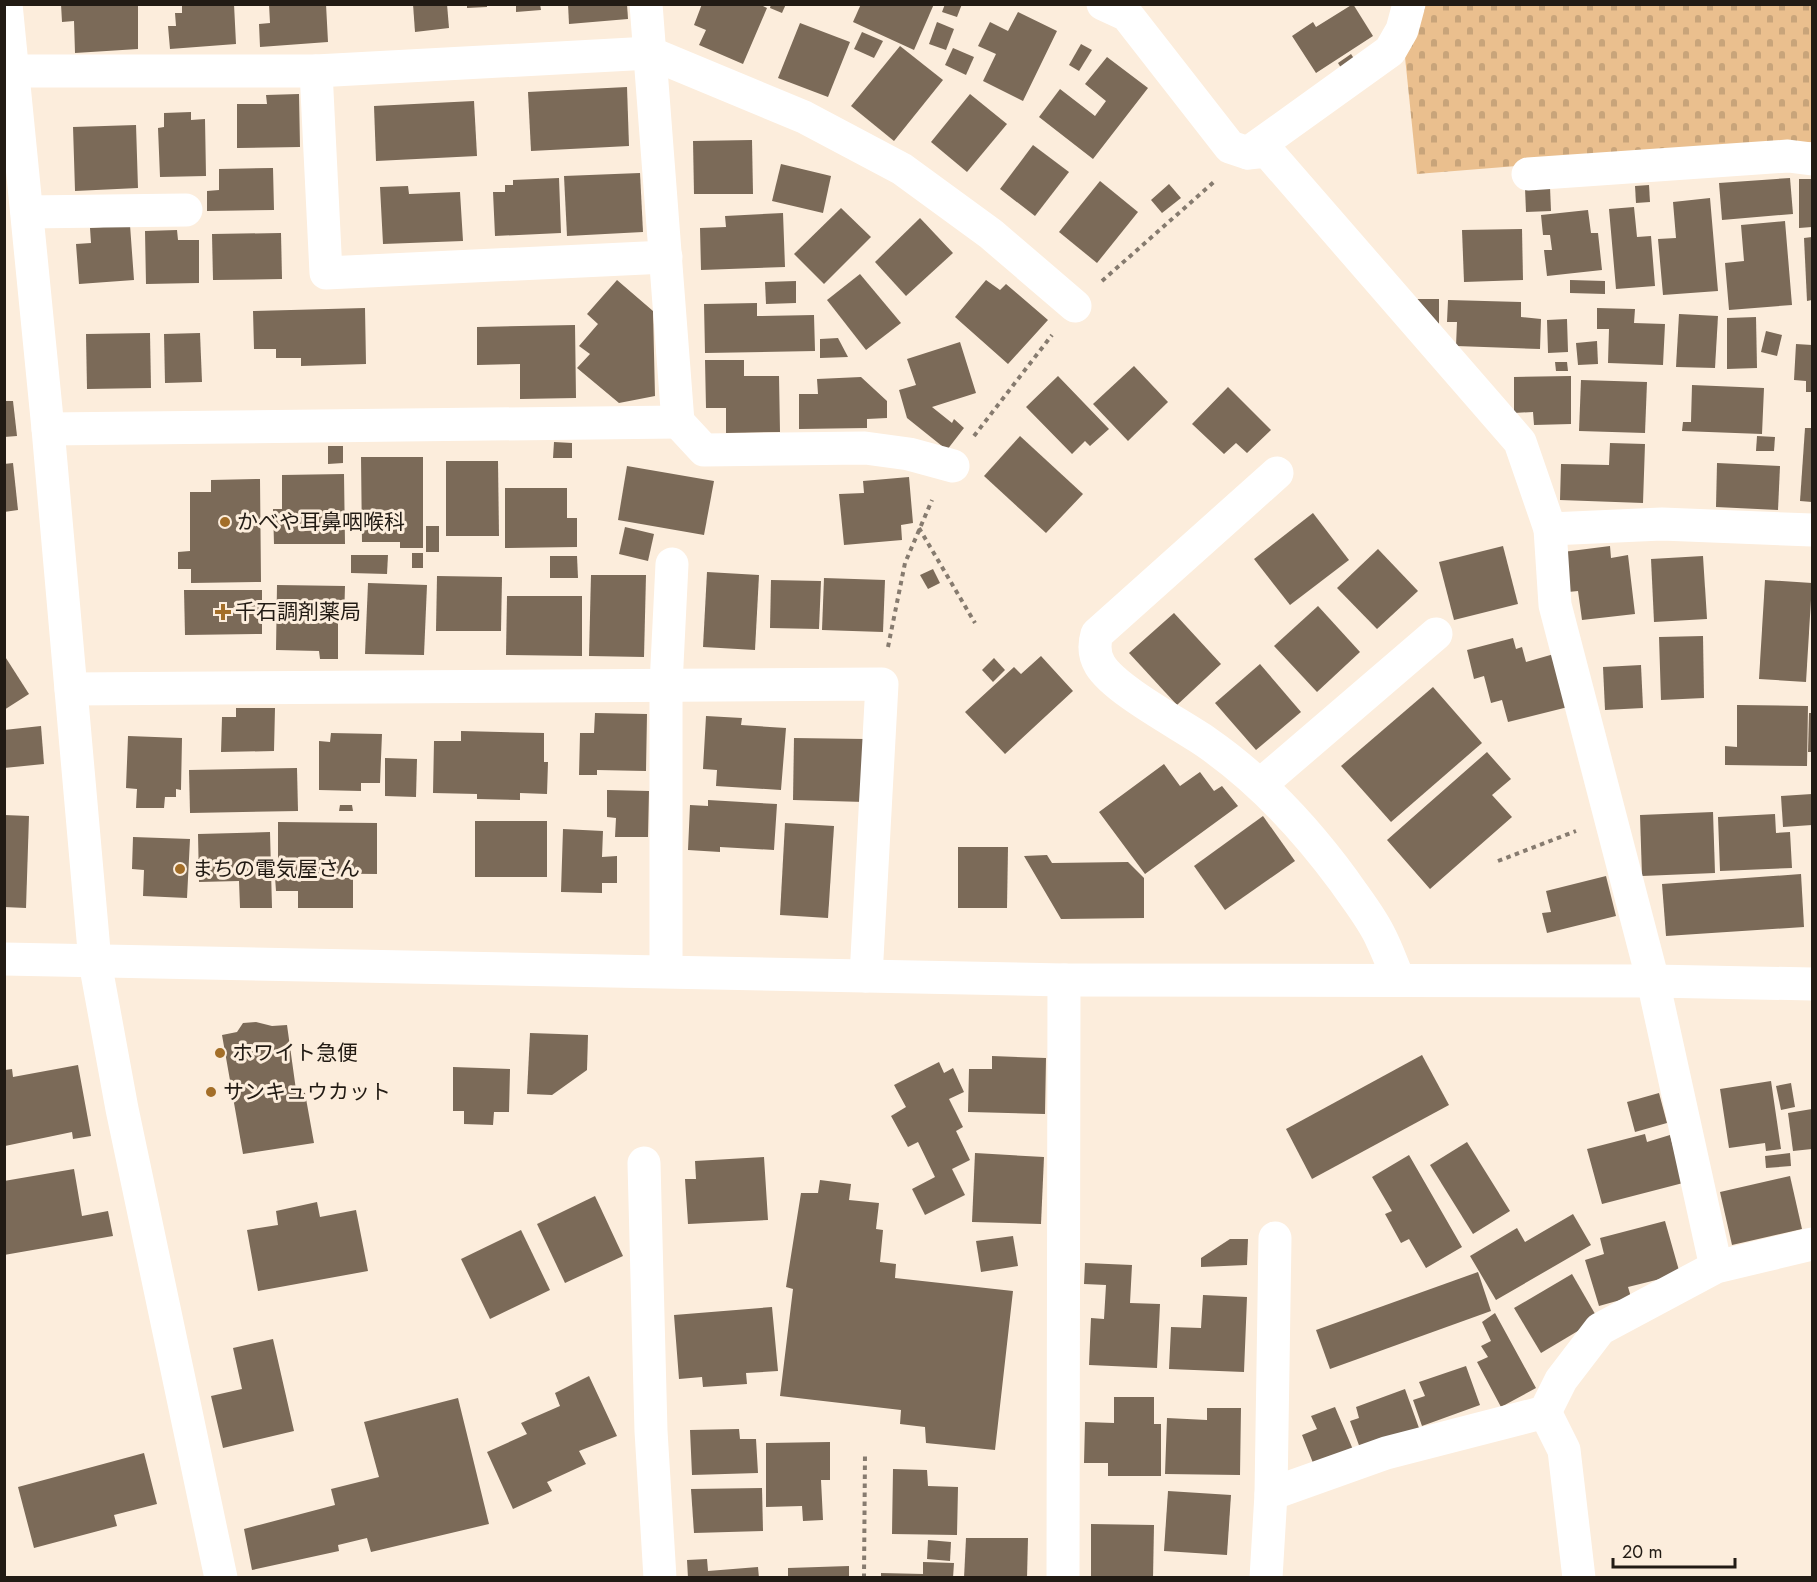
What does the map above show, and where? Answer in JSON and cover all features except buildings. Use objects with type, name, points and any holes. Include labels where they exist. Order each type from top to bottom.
[{"type":"street","points":[[6,4],[48,429],[95,962],[122,1110],[221,1578]]},
{"type":"street","points":[[646,4],[678,422],[704,450],[865,448],[909,453],[952,466]]},
{"type":"street","points":[[1248,153],[1390,51],[1402,30],[1409,4]]},
{"type":"street","points":[[1119,8],[1230,147],[1248,153],[1267,151],[1520,442],[1550,530],[1555,605],[1653,981],[1716,1267]]},
{"type":"street","points":[[12,71],[315,71],[650,52],[804,117],[902,169],[991,234],[1075,306]]},
{"type":"street","points":[[315,71],[326,273],[666,257]]},
{"type":"street","points":[[1528,174],[1788,156],[1812,159]]},
{"type":"street","points":[[27,212],[186,210]]},
{"type":"street","points":[[48,429],[678,422]]},
{"type":"street","points":[[1277,473],[1097,634],[1094,644],[1099,663],[1106,673],[1209,744],[1260,784],[1286,809],[1364,909],[1381,937],[1399,980]]},
{"type":"street","points":[[1550,530],[1662,524],[1812,530]]},
{"type":"street","points":[[666,971],[666,685],[672,564]]},
{"type":"street","points":[[1260,784],[1436,634]]},
{"type":"street","points":[[71,689],[882,684],[866,976]]},
{"type":"street","points":[[4,959],[1064,980],[1653,981],[1812,984]]},
{"type":"street","points":[[1063,1578],[1064,980]]},
{"type":"street","points":[[644,1163],[651,1431],[660,1578]]},
{"type":"street","points":[[1266,1578],[1271,1494],[1275,1238]]},
{"type":"street","points":[[1271,1494],[1386,1453],[1545,1412],[1561,1380],[1599,1329],[1716,1267],[1812,1244]]},
{"type":"street","points":[[1545,1412],[1564,1450],[1580,1578]]},
{"type":"path","points":[[882,684],[895,603],[905,563],[918,527],[952,466],[1075,306],[1248,153]]},
{"type":"path","points":[[918,527],[975,623]]},
{"type":"path","points":[[1498,861],[1610,817]]},
{"type":"path","points":[[864,1578],[866,1453]]},
{"type":"green space","points":[[1423,5],[1812,5],[1812,142],[1417,174],[1405,57]]},
{"type":"place","name":"かべや耳鼻咽喉科","points":[[225,522]]},
{"type":"place","name":"千石調剤薬局","points":[[223,612]]},
{"type":"place","name":"まちの電気屋さん","points":[[180,869]]},
{"type":"place","name":"ホワイト急便","points":[[220,1053]]},
{"type":"place","name":"サンキュウカット","points":[[211,1092]]}]
